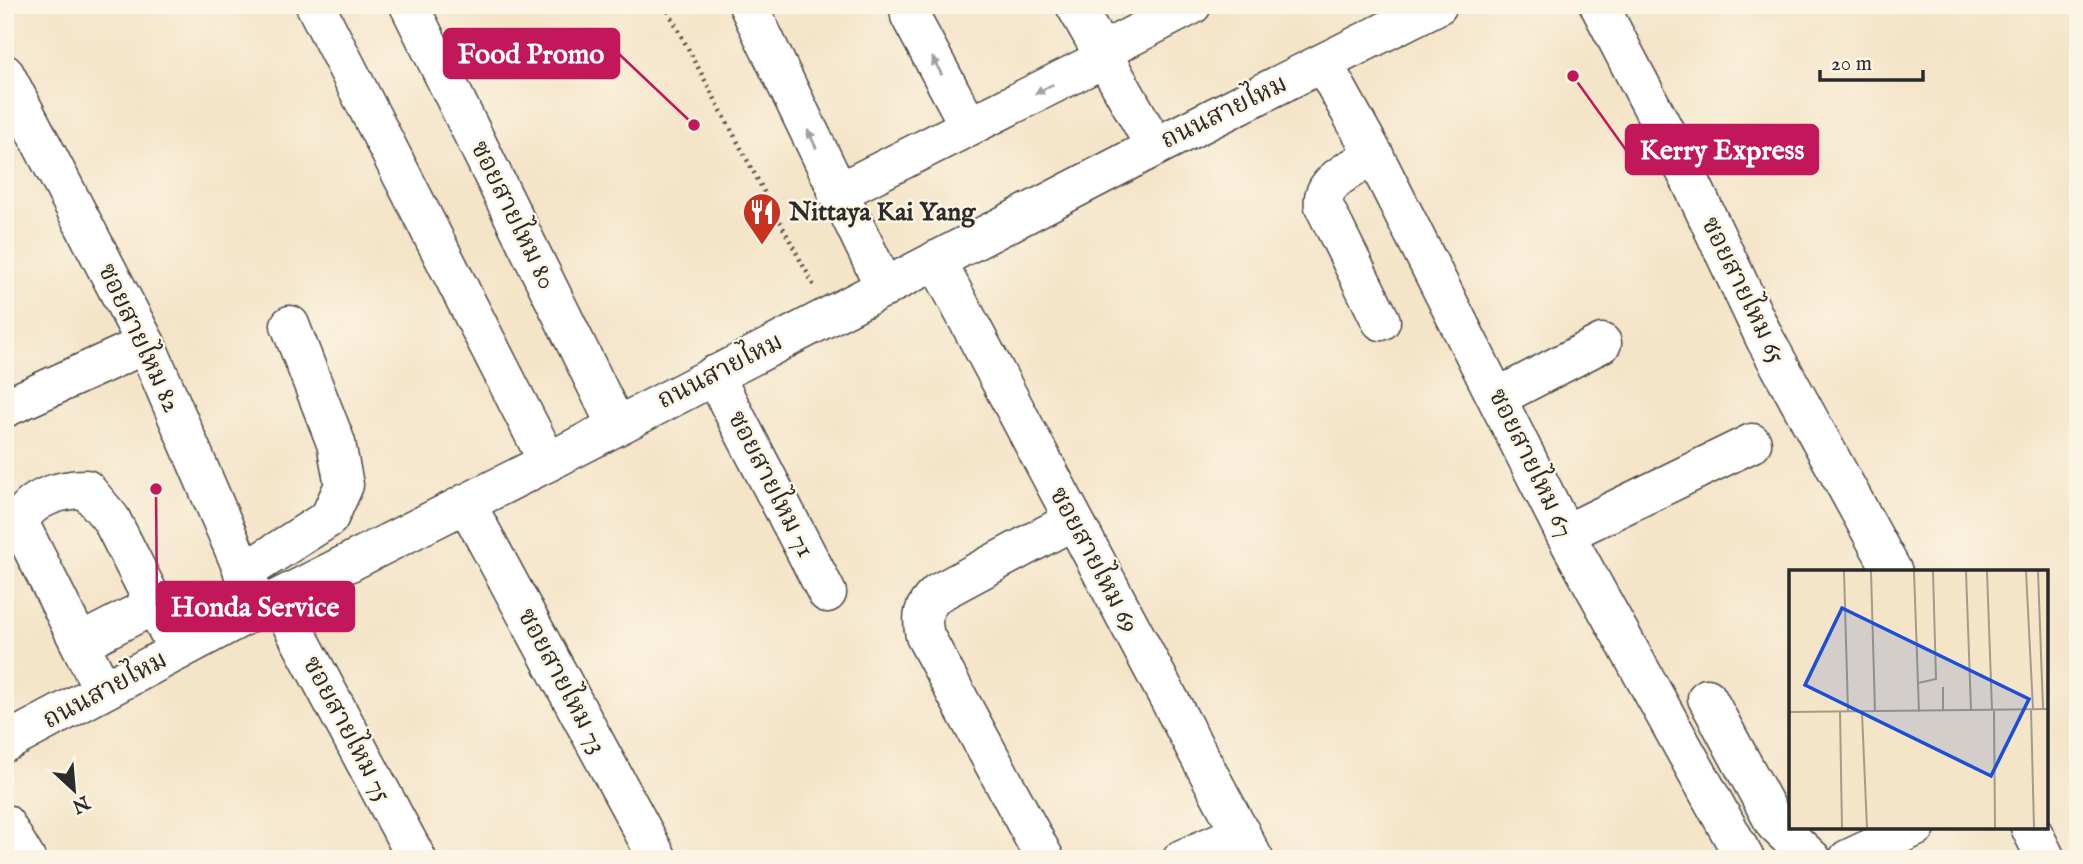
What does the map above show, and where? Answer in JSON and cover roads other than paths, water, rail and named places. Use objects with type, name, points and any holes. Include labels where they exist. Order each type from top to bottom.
[{"type":"street","points":[[315,5],[548,462]]},
{"type":"street","name":"ซอยสายไหม 80","points":[[409,5],[616,425]]},
{"type":"street","points":[[748,5],[885,288]]},
{"type":"street","points":[[909,5],[910,16],[969,126]]},
{"type":"street","points":[[1075,5],[1155,146]]},
{"type":"street","points":[[837,193],[969,126],[1192,5]]},
{"type":"street","name":"ซอยสายไหม 65","points":[[1599,5],[1689,178],[1765,339],[1892,570]]},
{"type":"street","name":"ถนนสายไหม","points":[[5,743],[268,604],[885,288],[1155,146],[1323,64],[1413,10]]},
{"type":"street","name":"ซอยสายไหม 67","points":[[1323,64],[1374,155],[1565,534],[1741,851]]},
{"type":"street","name":"ซอยสายไหม 82","points":[[5,74],[146,344],[243,573],[268,604]]},
{"type":"street","points":[[1374,155],[1327,186],[1322,195],[1324,206],[1381,320]]},
{"type":"street","name":"ซอยสายไหม 69","points":[[936,260],[1072,521],[1247,846]]},
{"type":"street","points":[[243,573],[329,518],[344,485],[336,443],[290,325]]},
{"type":"street","points":[[5,408],[146,344]]},
{"type":"street","points":[[1498,397],[1602,344]]},
{"type":"street","name":"ซอยสายไหม 71","points":[[714,375],[827,593]]},
{"type":"street","points":[[1565,534],[1752,443]]},
{"type":"street","points":[[103,690],[19,522],[26,508],[64,489],[86,489],[111,519],[178,651]]},
{"type":"street","name":"ซอยสายไหม 73","points":[[467,503],[658,859]]},
{"type":"street","points":[[1045,859],[925,636],[922,618],[927,603],[938,593],[1072,521]]},
{"type":"street","name":"ซอยสายไหม 75","points":[[268,604],[417,859]]},
{"type":"street","points":[[79,643],[153,606]]},
{"type":"street","points":[[1707,698],[1775,824],[1812,859]]},
{"type":"street","points":[[5,824],[26,859]]},
{"type":"street","points":[[1741,851],[1775,824]]},
{"type":"street","points":[[1847,859],[1912,829]]},
{"type":"street","points":[[2030,829],[2046,859]]},
{"type":"street","points":[[1182,859],[1247,846]]},
{"type":"place","name":"Kerry Express","points":[[1573,76]]},
{"type":"place","name":"Food Promo","points":[[694,125]]},
{"type":"place","name":"Nittaya Kai Yang","points":[[762,246]]},
{"type":"place","name":"Honda Service","points":[[156,489]]}]
